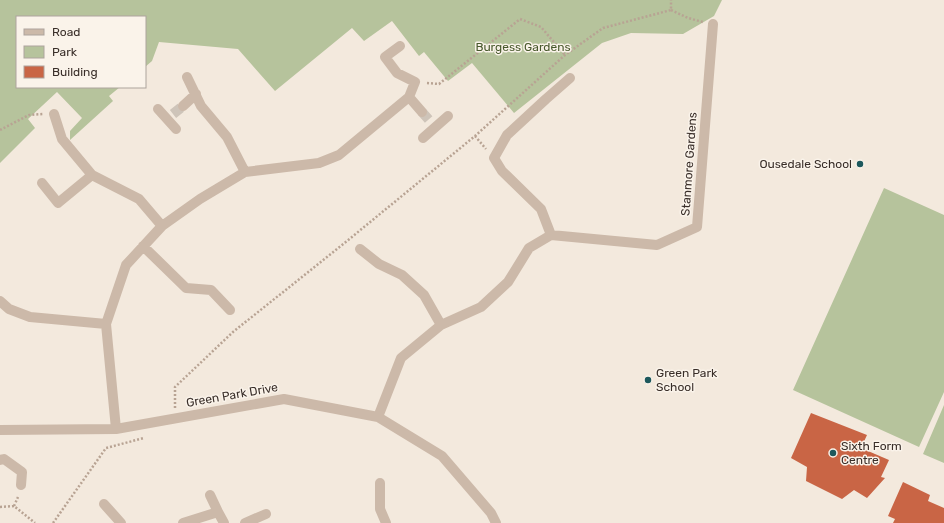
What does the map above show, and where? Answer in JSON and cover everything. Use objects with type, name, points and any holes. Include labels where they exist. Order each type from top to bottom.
[{"type":"street","name":"Stanmore Gardens","points":[[551,235],[657,245],[697,227],[713,24]]},
{"type":"street","points":[[116,429],[106,324],[126,265],[162,226],[200,199],[245,172],[319,163],[339,154],[409,97],[416,82],[397,73],[385,57],[400,46]]},
{"type":"street","points":[[187,77],[202,106],[227,137],[245,172]]},
{"type":"street","points":[[378,417],[401,358],[441,325],[481,307],[508,282],[529,248],[551,235],[541,209],[502,171],[494,158],[507,135],[546,98],[570,78]]},
{"type":"street","points":[[183,106],[196,94]]},
{"type":"street","points":[[409,97],[422,112]]},
{"type":"street","points":[[158,109],[170,117],[176,129]]},
{"type":"street","points":[[54,114],[62,139],[92,175],[139,199],[162,226]]},
{"type":"street","points":[[423,138],[432,124],[448,116]]},
{"type":"street","points":[[42,183],[58,203],[92,175]]},
{"type":"street","points":[[143,246],[186,288],[211,290],[230,310]]},
{"type":"street","points":[[360,249],[379,264],[402,275],[424,295],[441,325]]},
{"type":"street","points":[[0,301],[9,309],[30,317],[106,324]]},
{"type":"street","name":"Green Park Drive","points":[[0,430],[116,429],[284,399],[378,417],[442,456],[491,513],[496,523]]},
{"type":"street","points":[[0,460],[4,459],[22,472],[21,485]]},
{"type":"street","points":[[380,483],[380,509],[386,523]]},
{"type":"street","points":[[210,495],[224,523]]},
{"type":"street","points":[[104,504],[121,523]]},
{"type":"street","points":[[183,523],[218,512]]},
{"type":"street","points":[[245,523],[266,514]]},
{"type":"path","points":[[671,0],[671,10]]},
{"type":"path","points":[[175,418],[175,388],[233,332],[475,136],[565,55],[604,28],[671,10],[688,18],[713,24]]},
{"type":"path","points":[[416,82],[439,84],[520,19],[541,27],[565,55]]},
{"type":"path","points":[[0,130],[29,115],[54,114]]},
{"type":"path","points":[[53,523],[106,448],[149,436]]},
{"type":"path","points":[[0,507],[14,506],[35,523]]},
{"type":"green space","name":"Burgess Gardens","points":[[0,0],[722,0],[714,16],[683,34],[631,33],[602,43],[514,113],[472,63],[448,81],[424,52],[419,56],[392,21],[364,41],[352,28],[275,91],[238,49],[159,42],[152,61],[146,66],[146,16],[16,16],[16,88],[119,88],[109,96],[113,101],[70,140],[70,131],[82,118],[57,92],[28,119],[35,128],[0,163]]},
{"type":"green space","points":[[884,188],[944,215],[944,392],[919,447],[793,390]]},
{"type":"green space","points":[[944,405],[944,463],[923,454]]},
{"type":"building","name":"Sixth Form Centre","points":[[811,413],[867,435],[861,448],[889,460],[881,477],[885,478],[867,498],[854,490],[842,499],[806,481],[807,467],[791,458]]},
{"type":"building","points":[[903,482],[930,495],[928,501],[944,508],[944,523],[893,523],[895,519],[888,516]]},
{"type":"tunnel","points":[[173,114],[183,106]]},
{"type":"tunnel","points":[[422,112],[430,121]]},
{"type":"place","name":"Ousedale School","points":[[860,164]]},
{"type":"place","name":"Green Park School","points":[[648,380]]},
{"type":"place","name":"Sixth Form Centre","points":[[833,453]]}]
